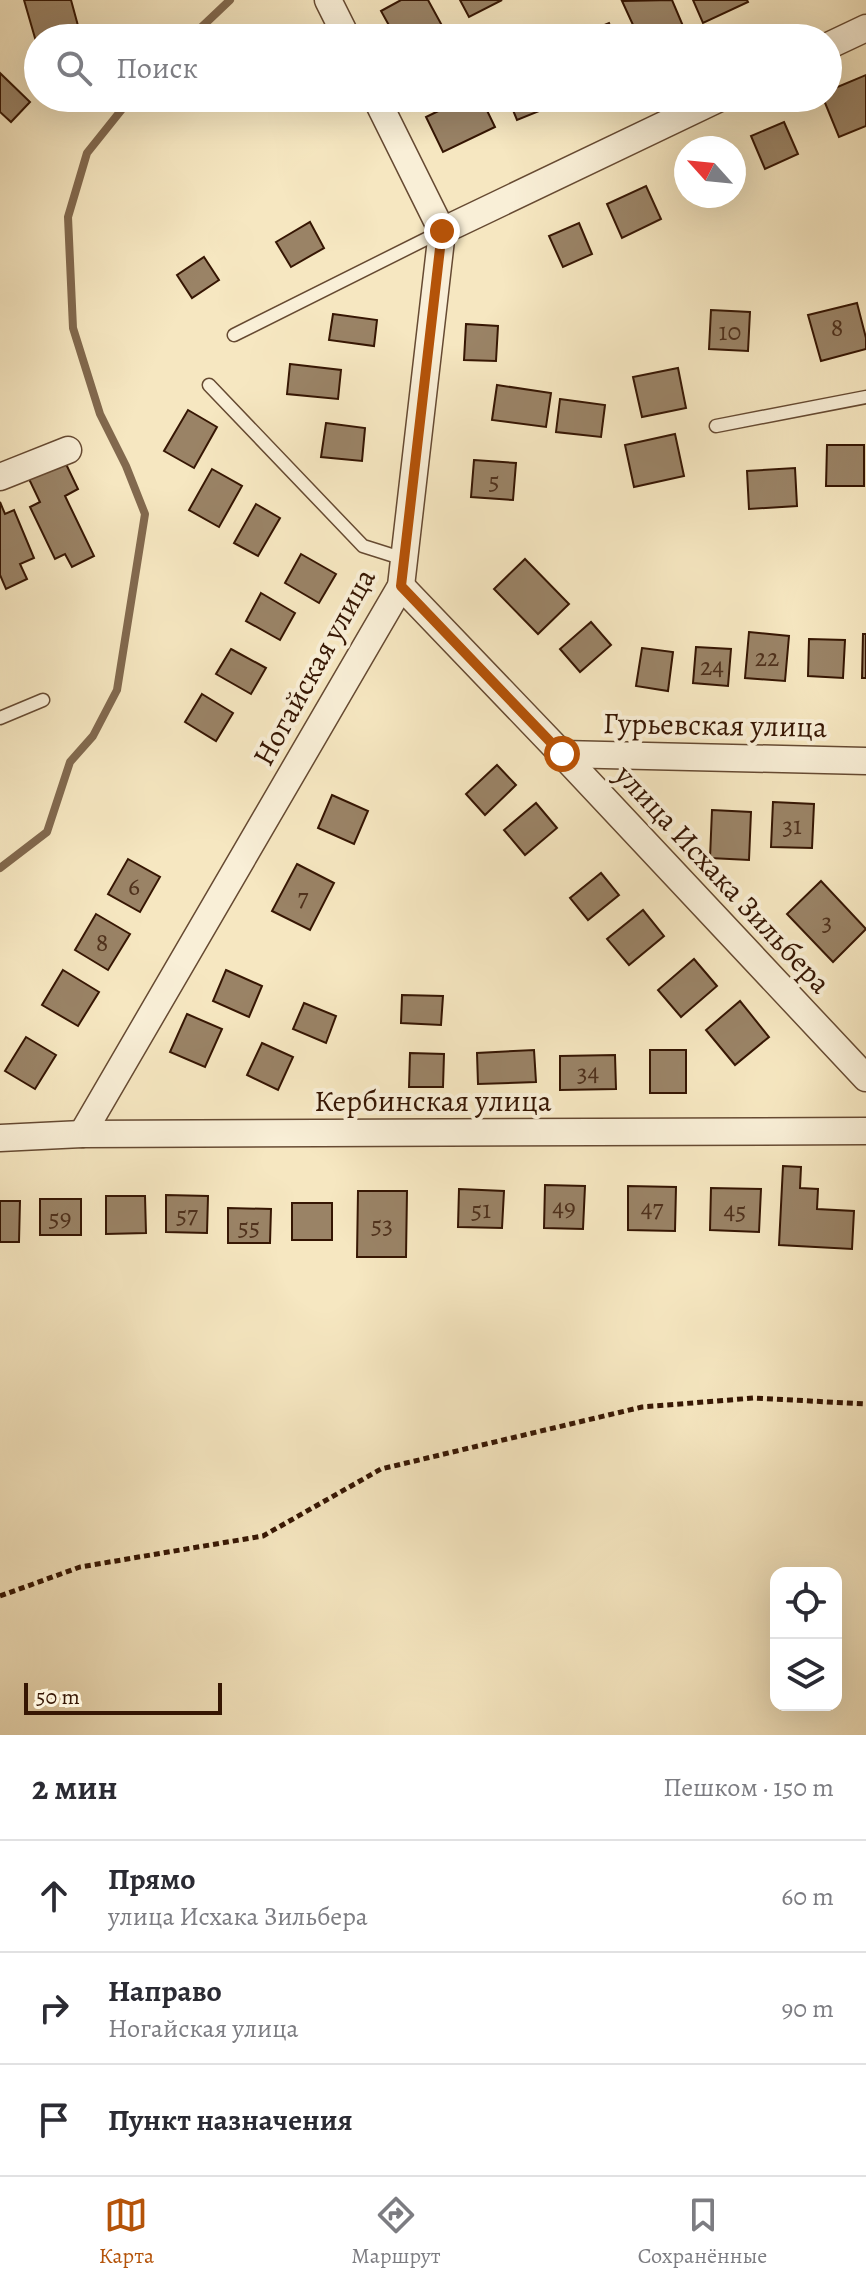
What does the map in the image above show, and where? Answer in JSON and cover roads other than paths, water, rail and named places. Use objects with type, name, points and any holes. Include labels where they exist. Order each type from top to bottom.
[{"type":"street","points":[[328,0],[340,24]]},
{"type":"street","points":[[842,39],[866,28]]},
{"type":"street","points":[[383,112],[442,231],[691,112]]},
{"type":"street","name":"Ногайская улица","points":[[82,1134],[401,586],[442,231]]},
{"type":"street","points":[[0,477],[68,450]]},
{"type":"street","name":"улица Исхака Зильбера","points":[[401,586],[866,1078]]},
{"type":"street","name":"Гурьевская улица","points":[[562,754],[866,761]]},
{"type":"street","name":"Кербинская улица","points":[[0,1138],[82,1134],[866,1131]]},
{"type":"lane","points":[[234,335],[442,231]]},
{"type":"lane","points":[[209,385],[363,546],[404,559]]},
{"type":"lane","points":[[716,426],[866,397]]},
{"type":"lane","points":[[0,718],[43,700]]},
{"type":"waterway","points":[[205,24],[230,0]]},
{"type":"waterway","points":[[0,868],[47,832],[70,762],[93,736],[117,690],[145,514],[100,414],[73,328],[68,217],[87,153],[120,112]]}]
